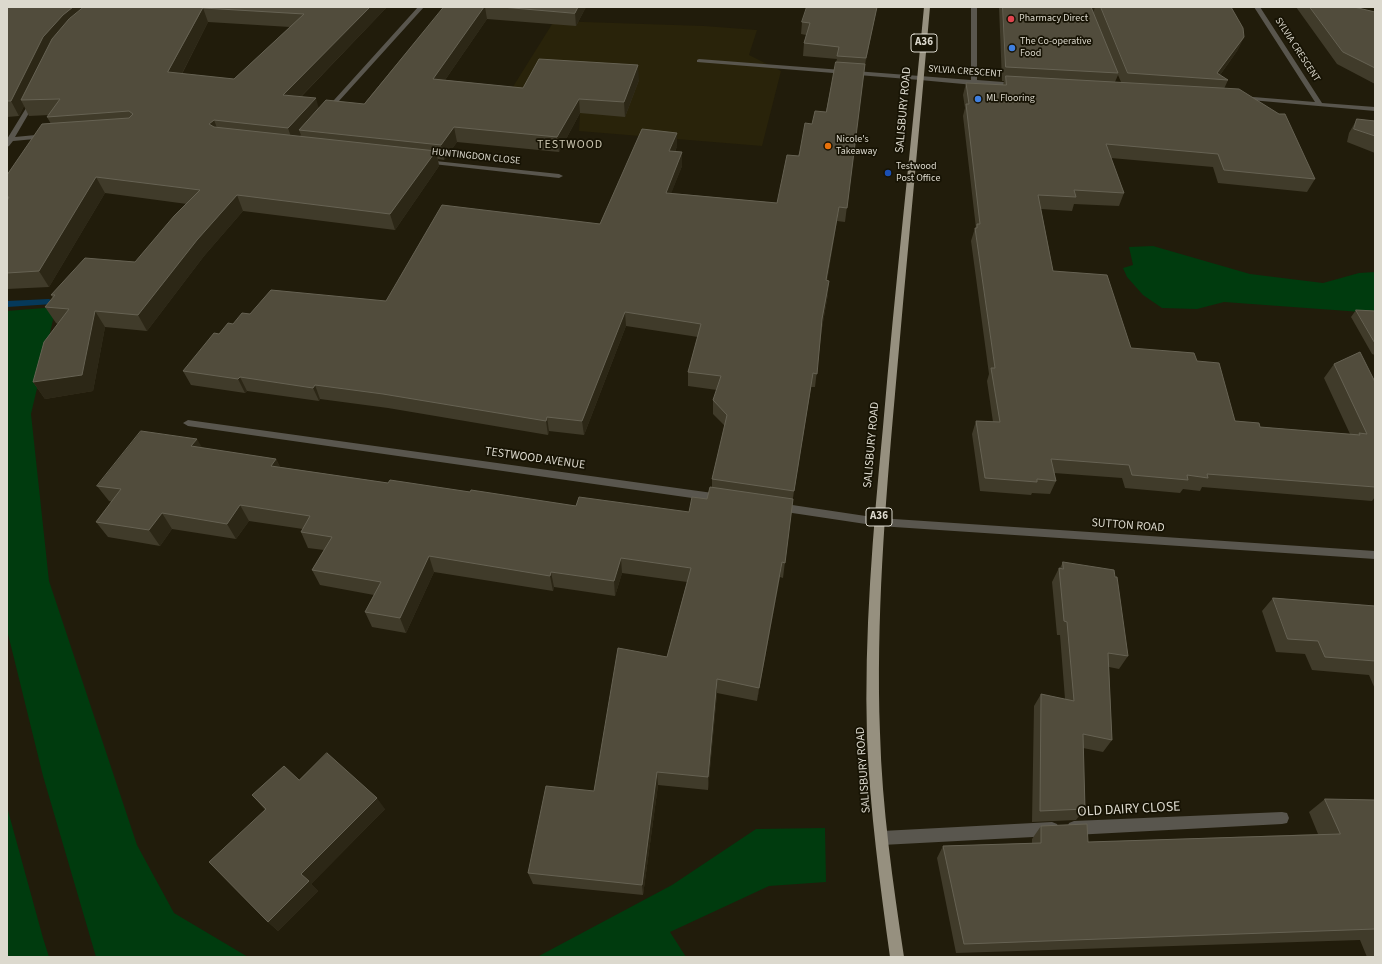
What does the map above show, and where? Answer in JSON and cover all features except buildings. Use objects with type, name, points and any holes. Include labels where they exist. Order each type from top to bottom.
[{"type":"main road","name":"SALISBURY ROAD","points":[[897,957],[882,838],[873,707],[874,611],[878,522],[927,7]]},
{"type":"street","points":[[322,117],[421,7]]},
{"type":"street","points":[[974,7],[974,83]]},
{"type":"street","name":"SYLVIA CRESCENT","points":[[1256,7],[1320,104]]},
{"type":"street","name":"SYLVIA CRESCENT","points":[[699,61],[974,83],[1022,85]]},
{"type":"street","points":[[7,146],[37,94]]},
{"type":"street","points":[[1235,98],[1375,109]]},
{"type":"street","points":[[12,139],[51,136]]},
{"type":"street","name":"HUNTINGDON CLOSE","points":[[416,160],[559,176]]},
{"type":"street","name":"TESTWOOD AVENUE","points":[[188,423],[733,500]]},
{"type":"street","points":[[773,506],[878,522]]},
{"type":"street","name":"SUTTON ROAD","points":[[878,522],[1375,555]]},
{"type":"street","name":"OLD DAIRY CLOSE","points":[[882,838],[1282,818]]},
{"type":"shaded area","points":[[554,21],[704,26],[757,30],[749,55],[781,71],[762,146],[579,131],[580,114],[501,106]]},
{"type":"green space","points":[[1153,246],[1250,274],[1323,283],[1359,273],[1375,272],[1375,313],[1224,302],[1197,309],[1162,308],[1143,295],[1127,277],[1123,268],[1133,265],[1129,247]]},
{"type":"green space","points":[[56,307],[31,414],[49,581],[137,845],[174,913],[248,957],[96,957],[43,776],[7,630],[7,311]]},
{"type":"green space","points":[[7,807],[43,938],[49,957],[7,957]]},
{"type":"green space","points":[[825,828],[826,882],[769,886],[670,932],[686,957],[537,957],[672,885],[756,829]]},
{"type":"waterway","points":[[7,304],[49,302]]},
{"type":"place","name":"Pharmacy Direct","points":[[1011,19]]},
{"type":"place","name":"The Co-operative Food","points":[[1012,48]]},
{"type":"place","name":"ML Flooring","points":[[978,99]]},
{"type":"place","name":"Nicole's Takeaway","points":[[828,146]]},
{"type":"place","name":"Testwood Post Office","points":[[888,173]]},
{"type":"district","name":"TESTWOOD","points":[[570,145]]}]
